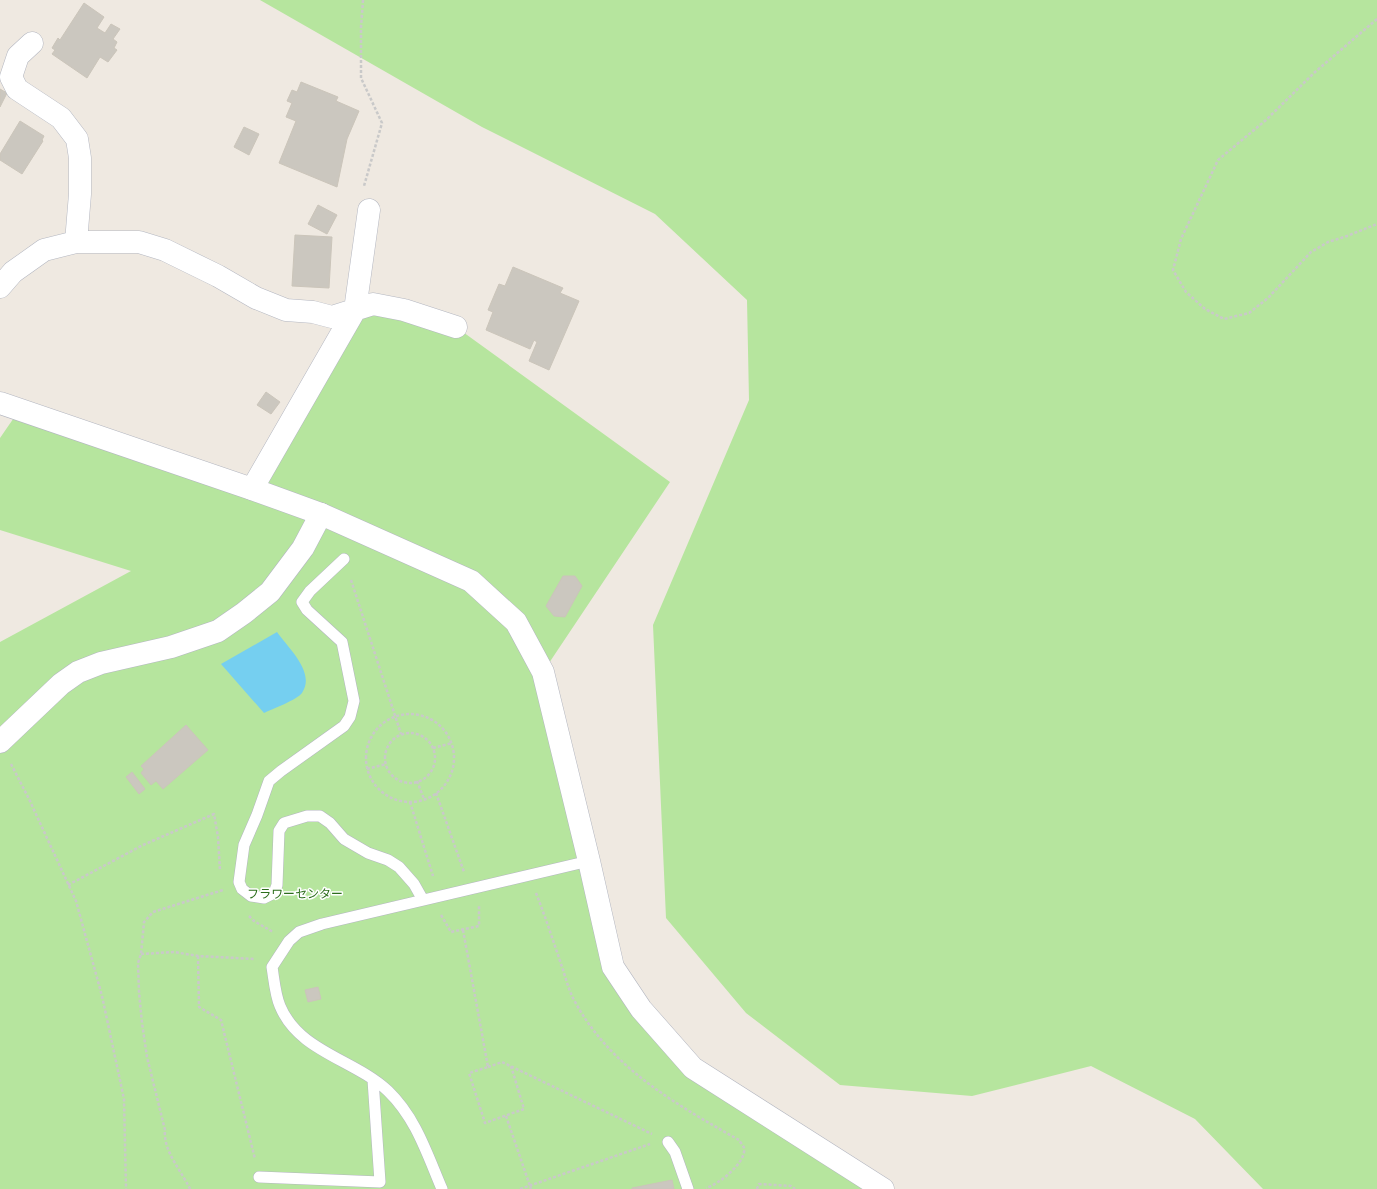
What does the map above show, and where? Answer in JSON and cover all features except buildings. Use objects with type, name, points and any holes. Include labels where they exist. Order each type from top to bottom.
[{"type":"street","points":[[32,43],[18,56],[11,77],[17,89],[61,118],[78,139],[80,158],[80,187],[76,242]]},
{"type":"street","points":[[252,489],[354,310],[370,210]]},
{"type":"street","points":[[0,287],[13,272],[44,250],[76,242],[139,242],[165,250],[218,276],[256,298],[286,310],[314,312],[332,317],[373,304],[404,310],[456,327]]},
{"type":"street","points":[[0,403],[321,514],[471,581],[516,622],[543,672],[614,967],[641,1009],[693,1068],[883,1189]]},
{"type":"street","points":[[0,742],[61,684],[78,672],[101,663],[126,656],[171,647],[218,631],[244,613],[270,592],[303,548],[321,514]]},
{"type":"lane","points":[[344,559],[310,590],[302,602],[307,610],[342,642],[354,701],[350,717],[344,726],[287,766],[269,781],[244,845],[239,882],[242,889],[251,896],[264,898],[274,893],[277,885],[278,831],[284,823],[307,816],[320,816],[330,823],[344,839],[368,853],[388,860],[399,867],[414,884],[431,898]]},
{"type":"lane","points":[[442,1189],[413,1123],[404,1109],[387,1090],[373,1080],[307,1041],[292,1027],[280,1005],[272,967],[289,941],[299,932],[322,924],[589,861]]},
{"type":"lane","points":[[259,1177],[380,1182],[373,1080]]},
{"type":"lane","points":[[666,1141],[674,1152],[688,1189]]},
{"type":"path","points":[[363,0],[361,27],[361,78],[382,122],[363,188],[370,210]]},
{"type":"path","points":[[1377,19],[1315,72],[1266,120],[1218,160],[1181,239],[1173,270],[1186,292],[1205,309],[1224,319],[1249,313],[1268,298],[1311,252],[1328,242],[1377,224]]},
{"type":"path","points":[[344,559],[401,734]]},
{"type":"path","points":[[410,713],[428,717],[436,721],[443,728],[452,744],[454,753],[452,771],[443,787],[436,794],[424,799],[410,802],[401,801],[384,794],[371,780],[367,769],[366,753],[371,736],[384,722],[395,716],[410,713]]},
{"type":"path","points":[[410,733],[420,735],[428,741],[433,748],[435,760],[432,770],[424,778],[417,782],[410,783],[400,780],[391,774],[386,764],[385,755],[388,745],[395,737],[401,734],[410,733]]},
{"type":"path","points":[[0,742],[29,799],[76,901],[102,996],[124,1099],[126,1189]]},
{"type":"path","points":[[433,748],[452,744]]},
{"type":"path","points":[[367,769],[386,764]]},
{"type":"path","points":[[417,782],[424,799]]},
{"type":"path","points":[[410,802],[431,898],[451,932],[479,926],[475,888],[436,794]]},
{"type":"path","points":[[68,885],[143,845],[214,814],[218,837],[221,877]]},
{"type":"path","points":[[530,875],[572,997],[583,1017],[605,1045],[624,1064],[646,1082],[689,1111],[739,1140],[744,1148],[743,1156],[738,1164],[722,1180],[703,1189]]},
{"type":"path","points":[[190,1189],[172,1157],[164,1137],[165,1130],[147,1058],[139,992],[138,964],[141,954],[144,922],[153,912],[226,889],[223,885]]},
{"type":"path","points":[[244,911],[254,921],[289,941]]},
{"type":"path","points":[[463,930],[488,1067]]},
{"type":"path","points":[[141,954],[174,952],[198,956],[276,961]]},
{"type":"path","points":[[198,956],[199,1007],[220,1020],[259,1177]]},
{"type":"path","points":[[511,1066],[524,1109],[485,1123],[469,1073],[502,1062],[511,1066],[666,1141]]},
{"type":"path","points":[[506,1116],[530,1187]]},
{"type":"path","points":[[520,1189],[530,1187],[666,1141]]},
{"type":"path","points":[[757,1189],[759,1184],[791,1186],[796,1189]]},
{"type":"green space","points":[[260,0],[1377,0],[1377,1189],[1263,1189],[1195,1119],[1091,1066],[972,1096],[840,1085],[746,1013],[666,918],[653,625],[749,400],[747,300],[655,214],[482,127]]},
{"type":"green space","name":"フラワーセンター","points":[[355,310],[456,327],[670,482],[543,672],[613,967],[693,1068],[883,1189],[0,1189],[0,642],[131,571],[0,530],[0,438],[20,409],[252,489]]},
{"type":"water","points":[[277,632],[299,661],[306,677],[305,685],[299,696],[264,713],[221,664]]}]
